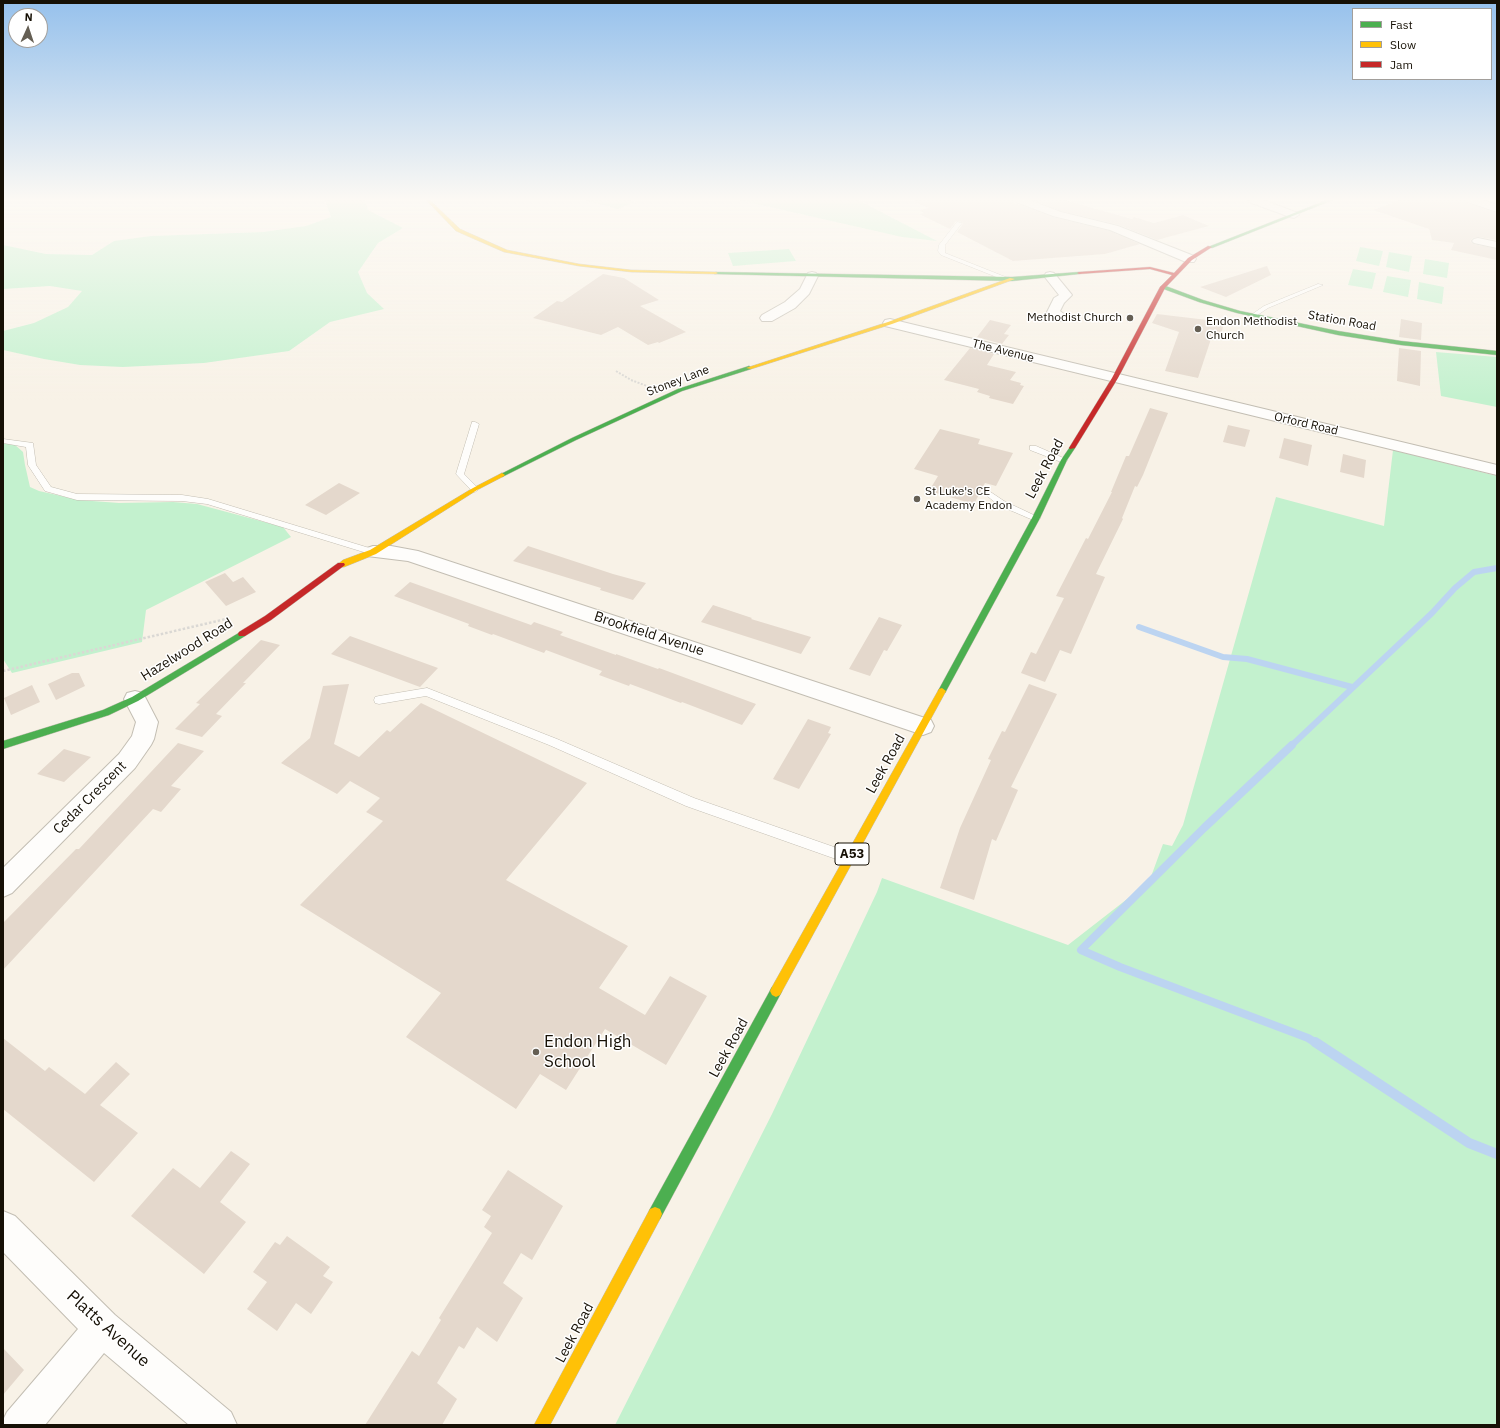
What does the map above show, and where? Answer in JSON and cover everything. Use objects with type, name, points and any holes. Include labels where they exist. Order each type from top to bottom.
[{"type":"main road","points":[[593,267],[631,271],[1009,279],[1150,268],[1174,274]]},
{"type":"main road","name":"Leek Road","points":[[542,1425],[701,1127],[924,726],[1036,518],[1064,460],[1116,378],[1162,284],[1182,267]]},
{"type":"main road","points":[[1126,270],[1146,277]]},
{"type":"main road","name":"Stoney Lane","points":[[373,552],[475,489],[574,439],[670,395],[687,388],[890,323],[1009,279]]},
{"type":"main road","name":"Station Road","points":[[1162,284],[1201,301],[1254,315],[1338,333],[1386,341],[1497,353]]},
{"type":"main road","name":"Hazelwood Road","points":[[3,745],[106,713],[135,699],[268,618],[346,562],[373,552]]},
{"type":"street","points":[[767,318],[790,305],[805,290],[812,276]]},
{"type":"street","points":[[1050,276],[1066,295],[1059,301],[1053,312],[1062,318]]},
{"type":"street","name":"The Avenue","points":[[890,323],[1116,378]]},
{"type":"street","name":"Orford Road","points":[[1116,378],[1497,470]]},
{"type":"street","name":"Brookfield Avenue","points":[[373,552],[391,552],[411,555],[924,726]]},
{"type":"street","name":"Cedar Crescent","points":[[3,885],[128,761],[143,739],[147,722],[135,699]]},
{"type":"street","name":"Platts Avenue","points":[[3,1228],[102,1328],[218,1425]]},
{"type":"street","points":[[20,1425],[102,1328]]},
{"type":"lane","points":[[976,267],[1009,279]]},
{"type":"lane","points":[[1254,315],[1266,307],[1320,285]]},
{"type":"lane","points":[[475,424],[460,474],[475,489]]},
{"type":"lane","points":[[3,441],[30,445],[32,465],[48,489],[78,497],[182,498],[208,502],[373,552]]},
{"type":"lane","points":[[1034,448],[1064,460]]},
{"type":"lane","points":[[989,494],[1001,503],[1036,518]]},
{"type":"lane","points":[[379,700],[427,692],[554,742],[690,802],[850,858]]},
{"type":"path","points":[[616,371],[631,380],[670,395]]},
{"type":"path","points":[[3,672],[229,619]]},
{"type":"green space","points":[[3,267],[362,267],[358,272],[367,293],[384,309],[330,322],[289,351],[204,363],[123,367],[80,365],[3,350],[3,331],[34,323],[68,307],[82,291],[50,286],[3,289]]},
{"type":"green space","points":[[1386,267],[1410,267],[1409,272]]},
{"type":"green space","points":[[1424,267],[1449,267],[1447,278],[1423,274]]},
{"type":"green space","points":[[1353,269],[1376,273],[1372,289],[1348,285]]},
{"type":"green space","points":[[1387,276],[1411,280],[1408,297],[1383,292]]},
{"type":"green space","points":[[1419,282],[1444,287],[1442,304],[1417,299]]},
{"type":"green space","points":[[1436,352],[1497,357],[1497,407],[1441,396]]},
{"type":"green space","points":[[3,443],[14,444],[23,452],[30,487],[39,491],[79,500],[119,503],[173,502],[197,504],[283,527],[291,537],[146,610],[142,642],[12,673],[3,659]]},
{"type":"green space","points":[[1393,450],[1497,476],[1497,1425],[615,1425],[772,1114],[877,892],[882,878],[1068,945],[1149,882],[1163,844],[1172,846],[1183,825],[1276,497],[1384,526]]},
{"type":"building","points":[[1265,267],[1267,267],[1271,275],[1226,297],[1200,287]]},
{"type":"building","points":[[603,274],[624,278],[659,300],[640,306],[686,332],[659,343],[648,345],[618,327],[601,335],[533,318],[557,301],[562,302]]},
{"type":"building","points":[[1157,314],[1224,322],[1220,340],[1211,339],[1198,378],[1165,371],[1179,332],[1152,323]]},
{"type":"building","points":[[1401,319],[1422,323],[1421,340],[1399,337]]},
{"type":"building","points":[[990,320],[1011,325],[1004,334],[1009,335],[1002,344],[977,337]]},
{"type":"building","points":[[970,348],[994,354],[987,365],[1016,372],[1010,380],[1021,383],[1020,385],[1024,386],[1013,404],[989,398],[990,396],[977,392],[979,389],[944,380]]},
{"type":"building","points":[[1399,348],[1421,351],[1420,386],[1397,381]]},
{"type":"building","points":[[1150,408],[1168,413],[1143,475],[1137,487],[1135,486],[1122,518],[1123,519],[1096,574],[1105,577],[1071,654],[1060,650],[1045,682],[1021,673],[1031,652],[1036,654],[1064,598],[1056,596],[1112,492],[1126,456],[1129,456]]},
{"type":"building","points":[[1228,425],[1250,430],[1245,447],[1223,442]]},
{"type":"building","points":[[940,429],[980,439],[978,444],[1013,453],[996,486],[985,483],[974,504],[929,491],[938,476],[914,469]]},
{"type":"building","points":[[1284,438],[1312,445],[1308,466],[1279,458]]},
{"type":"building","points":[[1343,454],[1366,460],[1364,478],[1340,472]]},
{"type":"building","points":[[339,483],[360,493],[326,515],[305,505]]},
{"type":"building","points":[[528,546],[613,574],[646,583],[633,600],[600,590],[601,588],[513,561]]},
{"type":"building","points":[[225,573],[233,582],[243,577],[256,592],[226,606],[205,582]]},
{"type":"building","points":[[410,582],[531,625],[534,622],[563,632],[560,635],[658,669],[659,668],[756,704],[742,725],[630,684],[629,686],[599,675],[602,671],[546,650],[544,653],[493,634],[492,635],[468,626],[469,624],[394,596]]},
{"type":"building","points":[[713,605],[752,618],[751,619],[811,637],[801,654],[701,622]]},
{"type":"building","points":[[879,617],[902,625],[887,651],[884,650],[870,676],[849,669]]},
{"type":"building","points":[[350,636],[438,668],[420,687],[331,654]]},
{"type":"building","points":[[261,640],[280,645],[243,683],[246,683],[216,714],[222,716],[202,737],[175,729],[200,704],[196,703]]},
{"type":"building","points":[[72,673],[79,673],[85,686],[56,700],[48,684]]},
{"type":"building","points":[[349,684],[334,744],[359,757],[387,730],[390,732],[421,703],[587,783],[506,880],[628,946],[599,988],[645,1015],[670,976],[707,996],[666,1065],[605,1029],[566,1090],[540,1074],[516,1109],[406,1037],[441,993],[300,905],[383,821],[366,812],[380,798],[350,781],[337,794],[281,763],[310,738],[323,686]]},
{"type":"building","points":[[1029,684],[1057,694],[1011,787],[1018,790],[996,841],[992,839],[974,900],[940,888],[960,828],[991,760],[988,759],[1002,731],[1005,732]]},
{"type":"building","points":[[32,685],[40,702],[11,715],[4,698]]},
{"type":"building","points":[[808,719],[831,727],[828,733],[831,734],[799,789],[773,779]]},
{"type":"building","points":[[178,743],[204,751],[171,786],[181,789],[161,812],[153,809],[3,970],[3,923],[76,849],[79,849]]},
{"type":"building","points":[[64,749],[91,757],[64,782],[37,774]]},
{"type":"building","points":[[3,1038],[45,1071],[49,1067],[85,1094],[116,1062],[130,1074],[100,1105],[138,1133],[94,1182],[3,1109]]},
{"type":"building","points":[[231,1151],[250,1164],[220,1202],[246,1222],[204,1274],[131,1216],[173,1168],[200,1188]]},
{"type":"building","points":[[508,1170],[563,1206],[532,1260],[521,1253],[503,1283],[523,1298],[497,1342],[477,1327],[464,1349],[459,1346],[437,1383],[457,1399],[442,1425],[365,1425],[412,1351],[419,1356],[441,1320],[439,1318],[492,1233],[484,1227],[491,1216],[482,1210]]},
{"type":"building","points":[[287,1236],[330,1267],[323,1276],[333,1282],[311,1314],[296,1303],[277,1331],[247,1309],[267,1282],[253,1272],[275,1242],[280,1245]]},
{"type":"building","points":[[3,1348],[24,1370],[3,1395]]},
{"type":"waterway","points":[[1291,746],[1432,613],[1455,588],[1474,572],[1497,568]]},
{"type":"waterway","points":[[1139,627],[1223,657],[1247,659],[1352,687]]},
{"type":"waterway","points":[[1292,745],[1204,828],[1081,950],[1120,967],[1308,1038],[1316,1043]]},
{"type":"waterway","points":[[1315,1042],[1469,1143],[1497,1154]]},
{"type":"traffic: fast","points":[[716,273],[1012,279],[1079,273]]},
{"type":"traffic: fast","points":[[1163,287],[1201,301],[1239,312],[1338,333],[1401,343],[1497,353]]},
{"type":"traffic: fast","points":[[502,475],[574,439],[680,390],[749,368]]},
{"type":"traffic: fast","points":[[942,691],[1036,518],[1064,460],[1072,448]]},
{"type":"traffic: fast","points":[[3,745],[106,713],[135,699],[242,634]]},
{"type":"traffic: fast","points":[[655,1214],[776,991]]},
{"type":"traffic: slow","points":[[593,267],[631,271],[716,273]]},
{"type":"traffic: slow","points":[[749,368],[890,323],[1012,279]]},
{"type":"traffic: slow","points":[[341,565],[373,552],[475,489],[502,475]]},
{"type":"traffic: slow","points":[[776,991],[942,691]]},
{"type":"traffic: slow","points":[[542,1425],[655,1214]]},
{"type":"traffic: jam","points":[[1072,448],[1115,378],[1163,287],[1183,267]]},
{"type":"traffic: jam","points":[[1079,273],[1150,268],[1174,274]]},
{"type":"traffic: jam","points":[[242,634],[268,618],[341,565]]},
{"type":"place","name":"Methodist Church","points":[[1130,318]]},
{"type":"place","name":"Endon Methodist Church","points":[[1198,329]]},
{"type":"place","name":"St Luke's CE Academy Endon","points":[[917,499]]},
{"type":"place","name":"Endon High School","points":[[536,1052]]}]
